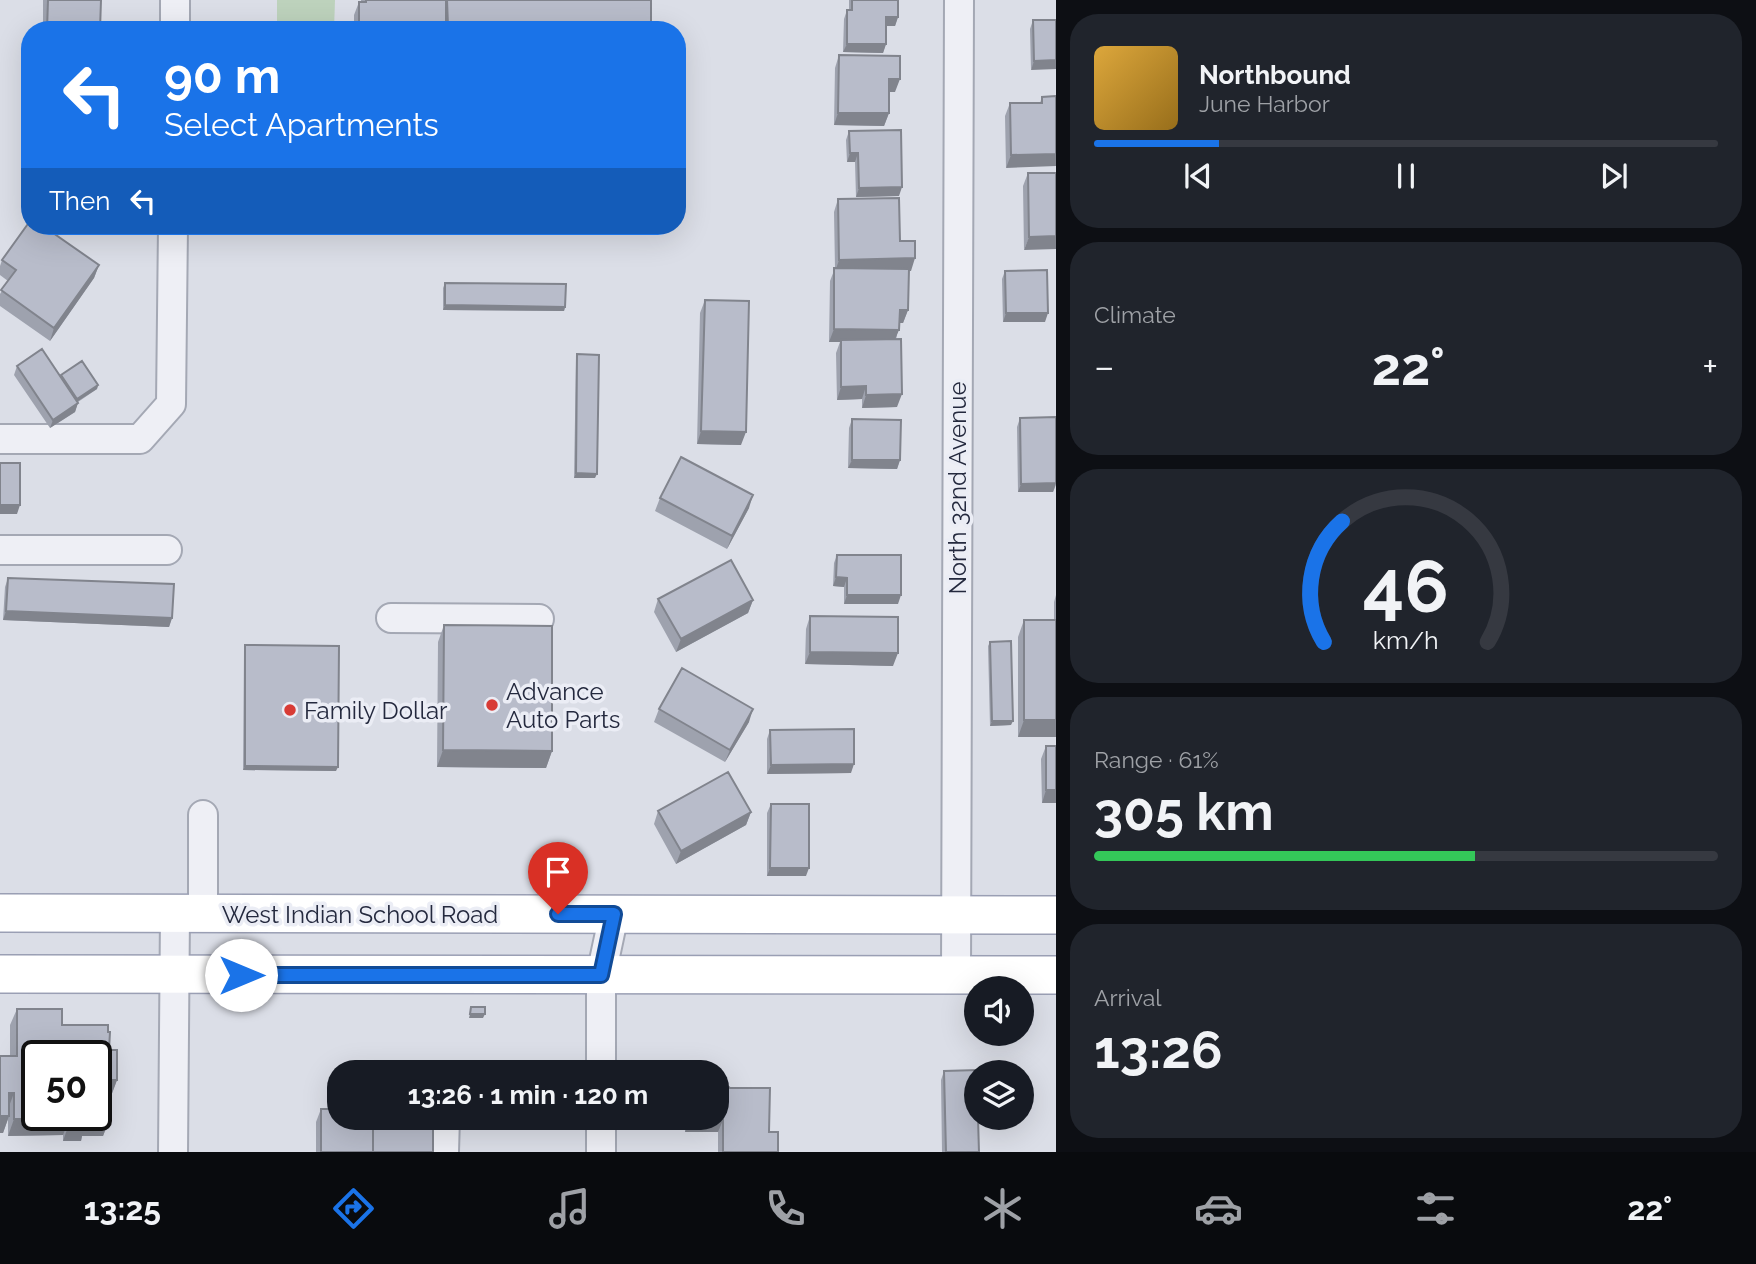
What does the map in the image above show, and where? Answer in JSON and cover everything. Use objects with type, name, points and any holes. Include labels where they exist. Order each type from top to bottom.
[{"type":"main road","name":"West Indian School Road","points":[[0,913],[1056,915]]},
{"type":"main road","points":[[0,974],[1056,975]]},
{"type":"street","points":[[175,0],[175,21]]},
{"type":"street","name":"North 32nd Avenue","points":[[956,975],[959,0]]},
{"type":"street","points":[[0,439],[140,439],[171,404],[173,235]]},
{"type":"street","points":[[0,550],[167,550]]},
{"type":"street","points":[[391,618],[539,619]]},
{"type":"street","points":[[173,1152],[174,975],[189,914],[203,815]]},
{"type":"street","points":[[601,1060],[601,975],[614,914]]},
{"type":"street","points":[[444,1152],[445,1130]]},
{"type":"street","points":[[601,1130],[601,1152]]},
{"type":"green space","points":[[277,0],[335,0],[334,21],[277,21]]},
{"type":"building","points":[[48,0],[101,0],[100,21],[47,21]]},
{"type":"building","points":[[446,0],[446,21],[359,21],[359,2]]},
{"type":"building","points":[[447,0],[651,0],[651,21],[448,21]]},
{"type":"building","points":[[852,0],[898,0],[898,17],[886,17],[886,44],[847,44],[847,10],[852,10]]},
{"type":"building","points":[[1033,20],[1056,20],[1056,60],[1034,61]]},
{"type":"building","points":[[839,55],[900,56],[900,79],[889,79],[889,113],[838,113]]},
{"type":"building","points":[[1056,96],[1056,154],[1011,155],[1010,103],[1042,103],[1042,97]]},
{"type":"building","points":[[901,130],[902,187],[859,188],[858,153],[850,153],[849,131]]},
{"type":"building","points":[[1028,173],[1056,173],[1056,236],[1029,237]]},
{"type":"building","points":[[899,198],[900,241],[915,241],[915,258],[839,260],[838,199]]},
{"type":"building","points":[[21,234],[56,235],[99,265],[54,328],[1,290],[16,270],[2,260]]},
{"type":"building","points":[[834,268],[909,269],[908,310],[900,310],[899,330],[834,329]]},
{"type":"building","points":[[1047,270],[1048,313],[1006,313],[1005,271]]},
{"type":"building","points":[[445,283],[566,284],[565,307],[445,305]]},
{"type":"building","points":[[705,300],[749,301],[746,432],[701,431]]},
{"type":"building","points":[[901,339],[902,394],[866,395],[866,386],[841,387],[841,340]]},
{"type":"building","points":[[42,349],[78,403],[53,420],[17,366]]},
{"type":"building","points":[[577,354],[599,355],[597,474],[576,473]]},
{"type":"building","points":[[82,361],[98,385],[77,399],[61,375]]},
{"type":"building","points":[[1056,417],[1056,483],[1021,484],[1020,418]]},
{"type":"building","points":[[852,419],[901,420],[900,460],[852,460]]},
{"type":"building","points":[[681,457],[753,495],[732,536],[660,498]]},
{"type":"building","points":[[0,463],[20,463],[20,505],[0,505]]},
{"type":"building","points":[[837,555],[901,555],[901,595],[847,595],[847,578],[836,577]]},
{"type":"building","points":[[731,560],[753,600],[681,639],[658,599]]},
{"type":"building","points":[[8,578],[174,584],[172,618],[6,611]]},
{"type":"building","points":[[810,616],[898,617],[898,653],[810,652]]},
{"type":"building","points":[[1024,620],[1056,620],[1056,720],[1024,720]]},
{"type":"building","name":"Advance Auto Parts","points":[[444,625],[552,626],[552,751],[443,750]]},
{"type":"building","points":[[1011,641],[1013,721],[992,721],[990,642]]},
{"type":"building","name":"Family Dollar","points":[[245,645],[339,646],[338,767],[245,766]]},
{"type":"building","points":[[682,668],[753,709],[730,750],[659,709]]},
{"type":"building","points":[[854,729],[854,764],[771,765],[770,730]]},
{"type":"building","points":[[1046,746],[1056,746],[1056,790],[1046,790]]},
{"type":"building","points":[[728,772],[751,812],[681,851],[658,811]]},
{"type":"building","points":[[771,804],[809,804],[809,868],[770,868]]},
{"type":"building","points":[[471,1007],[485,1007],[485,1014],[470,1014]]},
{"type":"building","points":[[17,1009],[62,1009],[62,1025],[108,1025],[110,1032],[110,1040],[21,1040],[21,1119],[14,1119],[14,1093],[9,1093],[9,1116],[0,1116],[0,1056],[17,1056]]},
{"type":"building","points":[[112,1050],[117,1050],[117,1080],[112,1080]]},
{"type":"building","points":[[964,1070],[964,1130],[978,1130],[979,1152],[946,1152],[944,1071]]},
{"type":"building","points":[[729,1087],[770,1088],[769,1132],[778,1132],[778,1152],[723,1152],[723,1130],[729,1130]]},
{"type":"building","points":[[321,1109],[327,1109],[327,1130],[373,1130],[373,1152],[321,1152]]},
{"type":"building","points":[[373,1130],[433,1130],[433,1152],[373,1152]]},
{"type":"place","name":"Advance Auto Parts","points":[[492,705]]},
{"type":"place","name":"Family Dollar","points":[[290,710]]},
{"type":"route","points":[[241,975],[601,975],[614,914],[558,914]]}]
